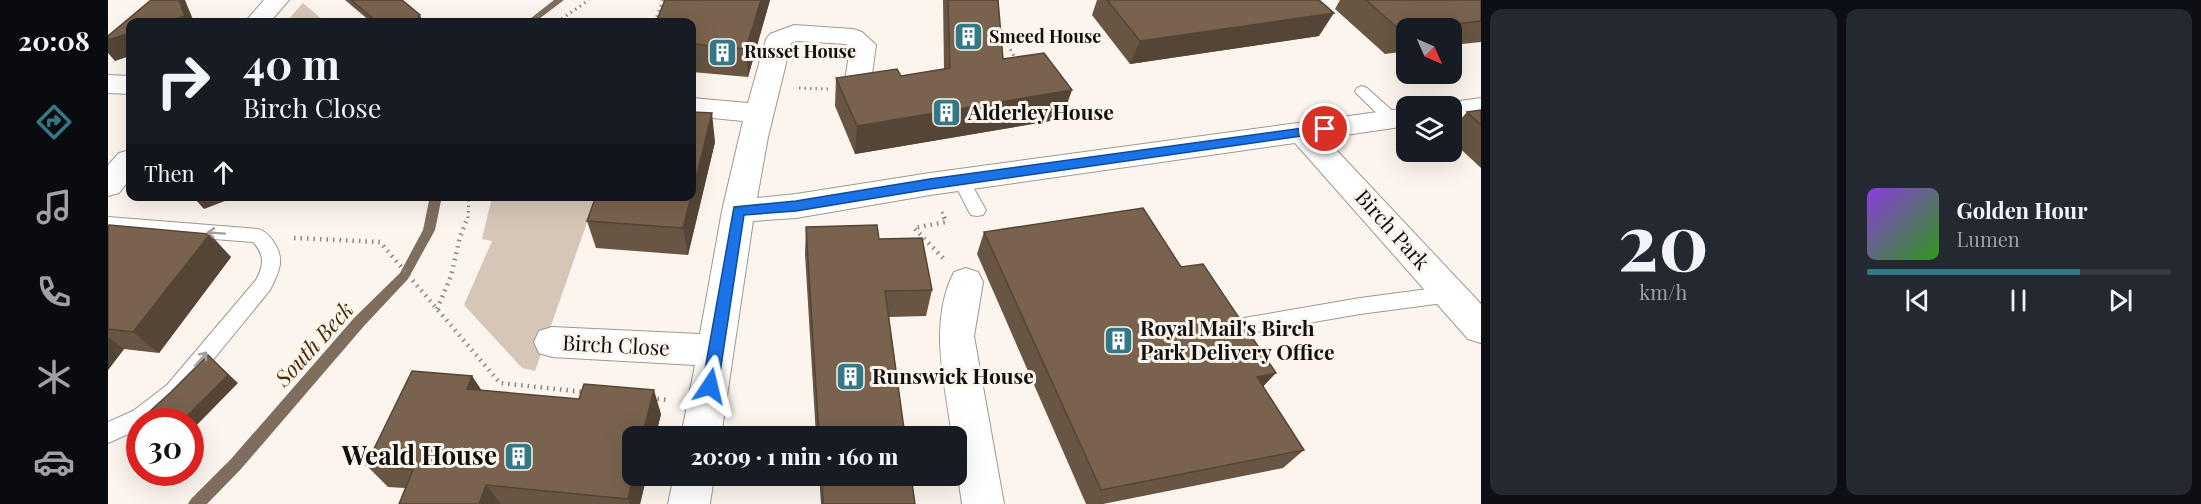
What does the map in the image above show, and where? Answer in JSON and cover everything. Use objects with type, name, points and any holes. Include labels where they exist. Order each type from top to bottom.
[{"type":"street","points":[[261,18],[277,0]]},
{"type":"street","points":[[703,426],[738,211],[762,100],[779,39],[794,33],[854,37],[863,45],[846,85]]},
{"type":"street","points":[[108,84],[126,85]]},
{"type":"street","points":[[696,107],[762,100]]},
{"type":"street","points":[[1462,110],[1481,107]]},
{"type":"street","points":[[738,211],[796,206],[930,184],[1396,119]]},
{"type":"street","name":"Birch Park","points":[[1303,132],[1481,328]]},
{"type":"street","points":[[108,185],[126,165]]},
{"type":"street","points":[[966,282],[956,336],[983,504]]},
{"type":"street","name":"Birch Close","points":[[552,342],[716,351]]},
{"type":"street","points":[[689,504],[692,486]]},
{"type":"lane","points":[[1362,91],[1396,115]]},
{"type":"lane","points":[[961,180],[977,210]]},
{"type":"lane","points":[[108,224],[126,234],[258,236],[271,249],[273,267],[262,285],[174,392],[140,418],[108,433]]},
{"type":"lane","points":[[1238,327],[1360,306],[1451,294]]},
{"type":"path","points":[[563,18],[589,0]]},
{"type":"path","points":[[656,18],[663,0]]},
{"type":"path","points":[[995,21],[1020,68]]},
{"type":"path","points":[[762,100],[846,85]]},
{"type":"path","points":[[930,184],[946,222],[914,228],[966,282]]},
{"type":"path","points":[[436,309],[452,276],[460,237],[469,215],[469,201]]},
{"type":"path","points":[[258,236],[380,242],[420,289]]},
{"type":"shaded area","points":[[303,3],[320,18],[290,18]]},
{"type":"shaded area","points":[[491,201],[595,201],[535,371],[522,368],[464,305],[492,241],[482,239]]},
{"type":"building","points":[[151,0],[179,0],[185,16],[178,18],[130,18]]},
{"type":"building","points":[[351,0],[402,0],[420,15],[418,18],[372,18]]},
{"type":"building","points":[[665,0],[761,0],[746,49],[696,44],[696,18],[658,18]]},
{"type":"building","points":[[948,0],[998,0],[1003,59],[1044,53],[1072,90],[857,126],[836,78],[897,69],[901,76],[950,68]]},
{"type":"building","points":[[1107,0],[1319,0],[1334,13],[1140,41]]},
{"type":"building","points":[[1366,0],[1481,0],[1481,21],[1462,23],[1462,18],[1396,18],[1396,27]]},
{"type":"building","points":[[126,21],[126,34],[108,40],[108,36]]},
{"type":"building","points":[[1481,110],[1481,125],[1467,112]]},
{"type":"building","points":[[696,112],[712,113],[696,179]]},
{"type":"building","points":[[594,201],[690,201],[683,228],[587,221]]},
{"type":"building","name":"Royal Mail's Birch Park Delivery Office","points":[[1143,208],[1181,267],[1203,264],[1276,373],[1257,377],[1304,450],[1101,490],[984,232]]},
{"type":"building","points":[[109,225],[210,234],[133,332],[108,329]]},
{"type":"building","name":"Runswick House","points":[[877,225],[879,239],[922,238],[932,290],[885,291],[904,426],[818,426],[806,227]]},
{"type":"building","points":[[208,355],[228,375],[195,408],[153,408]]},
{"type":"building","name":"Weald House","points":[[412,371],[472,376],[467,389],[579,399],[584,384],[654,390],[645,426],[622,426],[622,486],[631,486],[628,499],[486,485],[479,504],[399,504],[413,470],[366,465]]},
{"type":"building","points":[[822,486],[912,486],[915,504],[823,504]]},
{"type":"waterway","name":"South Beck","points":[[535,18],[560,0]]},
{"type":"waterway","name":"South Beck","points":[[196,504],[236,464],[359,322],[404,276],[429,230],[435,201]]},
{"type":"place","name":"Smeed House","points":[[968,37]]},
{"type":"place","name":"Russet House","points":[[723,52]]},
{"type":"place","name":"Alderley House","points":[[947,113]]},
{"type":"place","name":"Royal Mail's Birch Park Delivery Office","points":[[1119,341]]},
{"type":"place","name":"Runswick House","points":[[851,377]]},
{"type":"place","name":"Weald House","points":[[518,456]]},
{"type":"route","points":[[710,386],[738,211],[796,206],[930,184],[1325,129]]}]
